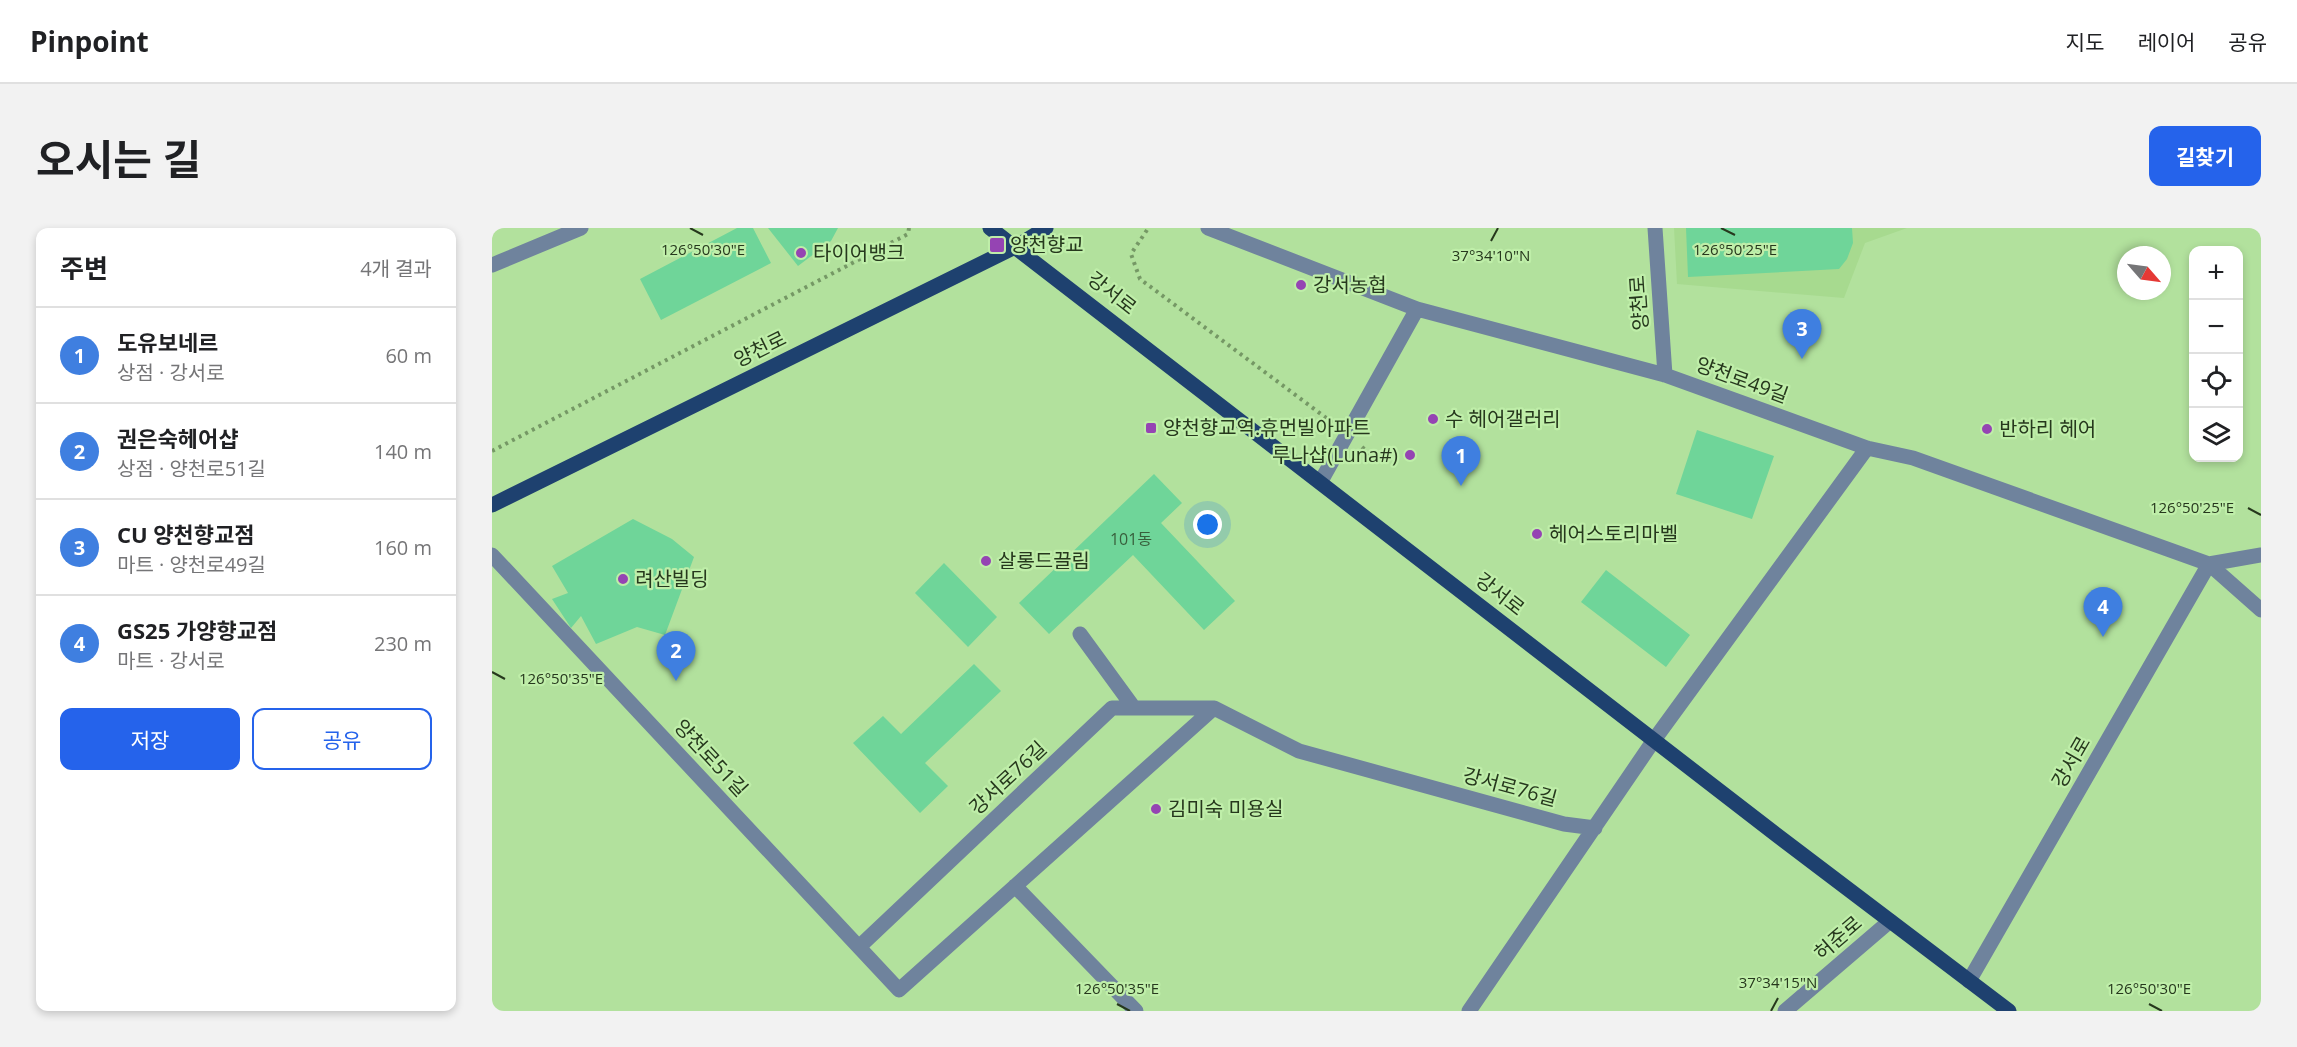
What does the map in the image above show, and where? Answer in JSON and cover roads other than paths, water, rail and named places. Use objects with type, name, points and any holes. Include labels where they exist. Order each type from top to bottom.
[{"type":"main road","name":"강서로","points":[[990,228],[1017,246],[1654,740],[2009,1011]]},
{"type":"main road","name":"양천로","points":[[492,505],[1017,246],[1046,228]]},
{"type":"street","points":[[492,265],[581,228]]},
{"type":"street","name":"양천로49길","points":[[1208,228],[1418,309],[1665,375],[1867,448],[1913,458],[2209,564],[2261,555]]},
{"type":"street","name":"양천로","points":[[1655,228],[1665,375]]},
{"type":"street","points":[[1320,481],[1418,309]]},
{"type":"street","points":[[1469,1011],[1654,740],[1867,448]]},
{"type":"street","name":"양천로51길","points":[[492,555],[899,990],[1015,886]]},
{"type":"street","points":[[2209,564],[2261,610]]},
{"type":"street","name":"강서로","points":[[1969,981],[2209,564]]},
{"type":"street","points":[[1080,634],[1134,708]]},
{"type":"street","name":"강서로76길","points":[[859,947],[1112,708],[1215,708],[1299,751],[1564,824],[1595,828]]},
{"type":"street","points":[[1136,1011],[1015,886],[1215,708]]},
{"type":"street","name":"허준로","points":[[1785,1011],[1890,921]]},
{"type":"place","name":"양천향교","points":[[997,245]]},
{"type":"place","name":"타이어뱅크","points":[[801,253]]},
{"type":"place","name":"강서농협","points":[[1301,285]]},
{"type":"place","name":"CU 양천향교점","points":[[1802,359]]},
{"type":"place","name":"수 헤어갤러리","points":[[1433,419]]},
{"type":"place","name":"양천향교역.휴먼빌아파트","points":[[1151,428]]},
{"type":"place","name":"반하리 헤어","points":[[1987,429]]},
{"type":"place","name":"루나샵(Luna#)","points":[[1410,455]]},
{"type":"place","name":"도유보네르","points":[[1461,486]]},
{"type":"place","name":"헤어스토리마벨","points":[[1537,534]]},
{"type":"place","name":"살롱드끌림","points":[[986,561]]},
{"type":"place","name":"려산빌딩","points":[[623,579]]},
{"type":"place","name":"GS25 가양향교점","points":[[2103,637]]},
{"type":"place","name":"권은숙헤어샵","points":[[676,681]]},
{"type":"place","name":"김미숙 미용실","points":[[1156,809]]}]
